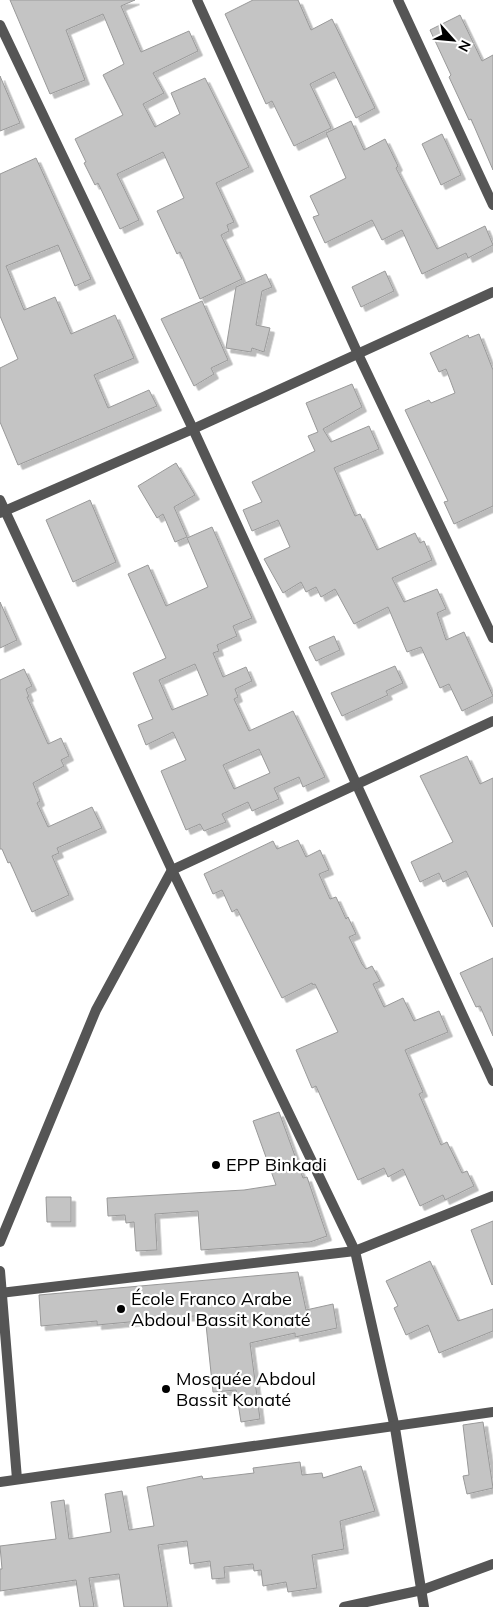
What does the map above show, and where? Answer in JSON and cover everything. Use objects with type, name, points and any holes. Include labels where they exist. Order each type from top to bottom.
[{"type":"street","points":[[197,0],[358,354],[493,638]]},
{"type":"street","points":[[398,0],[493,205]]},
{"type":"street","points":[[0,25],[193,429],[493,1081]]},
{"type":"street","points":[[2,512],[193,429],[493,292]]},
{"type":"street","points":[[0,500],[2,512],[355,1251],[395,1428],[424,1607]]},
{"type":"street","points":[[0,1242],[96,1010],[172,870],[493,721]]},
{"type":"street","points":[[1,1293],[355,1251],[493,1196]]},
{"type":"street","points":[[0,1271],[17,1479]]},
{"type":"street","points":[[0,1482],[395,1428],[493,1412]]},
{"type":"street","points":[[344,1607],[422,1590],[493,1564]]},
{"type":"building","points":[[10,0],[135,0],[121,6],[141,52],[189,31],[198,51],[153,73],[164,93],[143,104],[155,127],[180,114],[171,93],[205,78],[249,167],[216,183],[234,222],[227,225],[229,231],[221,235],[242,279],[200,299],[180,252],[177,254],[157,211],[184,198],[163,152],[117,174],[139,220],[120,229],[98,183],[95,185],[75,139],[123,115],[103,75],[124,64],[103,14],[66,30],[85,80],[50,94]]},
{"type":"building","points":[[253,0],[298,0],[311,30],[332,19],[375,108],[356,118],[334,72],[310,84],[331,128],[294,146],[272,101],[266,104],[225,14]]},
{"type":"building","points":[[460,15],[482,61],[493,55],[493,170],[471,119],[469,120],[449,77],[451,75],[430,30]]},
{"type":"building","points":[[0,76],[20,123],[0,131]]},
{"type":"building","points":[[351,121],[364,150],[385,139],[398,166],[396,168],[437,249],[485,226],[493,245],[468,258],[466,253],[422,274],[402,230],[382,240],[372,220],[325,243],[313,217],[319,215],[310,196],[346,178],[326,133]]},
{"type":"building","points":[[442,134],[461,175],[441,185],[422,144]]},
{"type":"building","points":[[36,158],[91,279],[75,286],[58,245],[6,266],[24,310],[55,297],[71,334],[115,315],[134,358],[94,375],[108,408],[149,390],[157,406],[18,465],[0,422],[0,368],[18,359],[0,316],[0,174]]},
{"type":"building","points":[[385,271],[394,291],[361,307],[352,287]]},
{"type":"building","points":[[266,274],[272,287],[262,291],[256,325],[270,328],[264,352],[252,348],[251,352],[226,348],[236,287]]},
{"type":"building","points":[[202,301],[228,360],[211,368],[214,374],[194,386],[161,319]]},
{"type":"building","points":[[479,334],[493,370],[493,506],[454,524],[444,502],[448,501],[405,410],[429,400],[431,403],[455,393],[446,369],[439,372],[430,353],[468,335],[469,338]]},
{"type":"building","points":[[352,384],[362,407],[323,429],[331,442],[369,426],[379,449],[334,468],[355,516],[360,514],[377,550],[415,533],[420,543],[424,541],[432,560],[392,578],[404,602],[437,589],[446,609],[437,613],[446,640],[464,632],[493,696],[462,711],[449,684],[440,688],[421,647],[407,652],[388,607],[354,624],[335,589],[321,597],[316,587],[306,592],[301,582],[283,593],[264,559],[290,547],[278,520],[252,531],[243,510],[262,502],[252,482],[315,451],[308,436],[318,432],[306,403]]},
{"type":"building","points":[[176,463],[195,495],[174,507],[187,537],[175,542],[163,514],[157,518],[138,486]]},
{"type":"building","points":[[90,500],[116,562],[73,582],[46,520]]},
{"type":"building","points":[[212,527],[252,618],[233,626],[237,636],[217,645],[219,651],[213,653],[223,677],[246,667],[252,681],[235,689],[238,697],[234,699],[249,731],[293,711],[325,777],[303,787],[299,777],[274,788],[279,799],[252,811],[248,802],[222,814],[226,822],[204,831],[200,824],[186,830],[161,771],[186,760],[173,732],[146,745],[138,725],[153,719],[133,673],[166,658],[128,574],[148,565],[166,606],[208,587],[187,538]],"holes":[[[195,664],[208,695],[172,710],[159,680]],[[259,749],[270,773],[234,789],[223,765]]]},
{"type":"building","points":[[0,602],[17,640],[0,648]]},
{"type":"building","points":[[334,636],[340,650],[316,661],[309,647]]},
{"type":"building","points":[[395,666],[403,683],[386,691],[388,695],[342,716],[331,693]]},
{"type":"building","points":[[24,669],[32,686],[26,689],[29,697],[27,697],[48,744],[61,738],[69,756],[61,760],[64,766],[33,783],[40,801],[37,803],[48,827],[92,807],[102,828],[57,848],[59,853],[52,856],[69,895],[32,912],[10,862],[8,863],[2,849],[0,849],[0,680]]},
{"type":"building","points":[[467,756],[480,784],[493,778],[493,927],[466,871],[443,882],[439,873],[420,882],[411,862],[453,842],[420,776]]},
{"type":"building","points":[[298,840],[306,857],[320,850],[329,870],[319,874],[330,899],[336,897],[346,919],[348,917],[356,934],[349,937],[362,964],[366,969],[372,966],[380,981],[373,984],[384,1007],[403,998],[414,1021],[439,1011],[448,1032],[405,1050],[423,1092],[419,1094],[441,1145],[447,1142],[462,1173],[467,1171],[474,1186],[445,1200],[443,1195],[420,1206],[403,1169],[388,1177],[384,1168],[358,1180],[316,1086],[312,1088],[296,1050],[338,1032],[315,984],[313,985],[312,983],[282,998],[237,909],[232,912],[222,890],[213,894],[204,874],[273,841],[277,849]]},
{"type":"building","points":[[493,958],[493,1036],[480,1006],[476,1007],[460,973]]},
{"type":"building","points":[[279,1112],[303,1178],[307,1177],[327,1236],[310,1242],[201,1250],[198,1211],[155,1214],[157,1250],[136,1251],[134,1222],[126,1223],[125,1215],[108,1216],[107,1198],[244,1190],[276,1185],[253,1121]]},
{"type":"building","points":[[46,1197],[71,1197],[71,1222],[47,1222]]},
{"type":"building","points":[[493,1221],[493,1284],[492,1285],[471,1230]]},
{"type":"building","points":[[430,1261],[458,1321],[493,1309],[493,1331],[439,1353],[428,1325],[406,1335],[394,1308],[398,1306],[386,1281]]},
{"type":"building","points":[[298,1272],[306,1310],[333,1304],[337,1328],[295,1337],[295,1333],[250,1343],[260,1419],[241,1422],[236,1390],[213,1392],[205,1315],[97,1325],[97,1321],[41,1326],[39,1295]]},
{"type":"building","points":[[483,1422],[493,1488],[467,1494],[463,1476],[469,1475],[463,1425]]},
{"type":"building","points":[[300,1462],[302,1475],[322,1473],[323,1478],[361,1466],[375,1511],[340,1521],[344,1549],[312,1555],[317,1588],[288,1592],[286,1582],[263,1586],[261,1570],[254,1571],[253,1564],[224,1567],[225,1578],[212,1579],[210,1561],[190,1564],[187,1541],[158,1545],[168,1607],[124,1607],[119,1574],[89,1578],[94,1607],[80,1607],[76,1580],[0,1591],[0,1569],[2,1569],[0,1546],[56,1539],[51,1502],[64,1500],[69,1539],[111,1532],[105,1494],[122,1491],[129,1530],[154,1526],[147,1487],[202,1476],[203,1479],[254,1473],[253,1468]]},
{"type":"place","name":"EPP Binkadi","points":[[216,1165]]},
{"type":"place","name":"École Franco Arabe Abdoul Bassit Konaté","points":[[121,1309]]},
{"type":"place","name":"Mosquée Abdoul Bassit Konaté","points":[[166,1389]]}]
